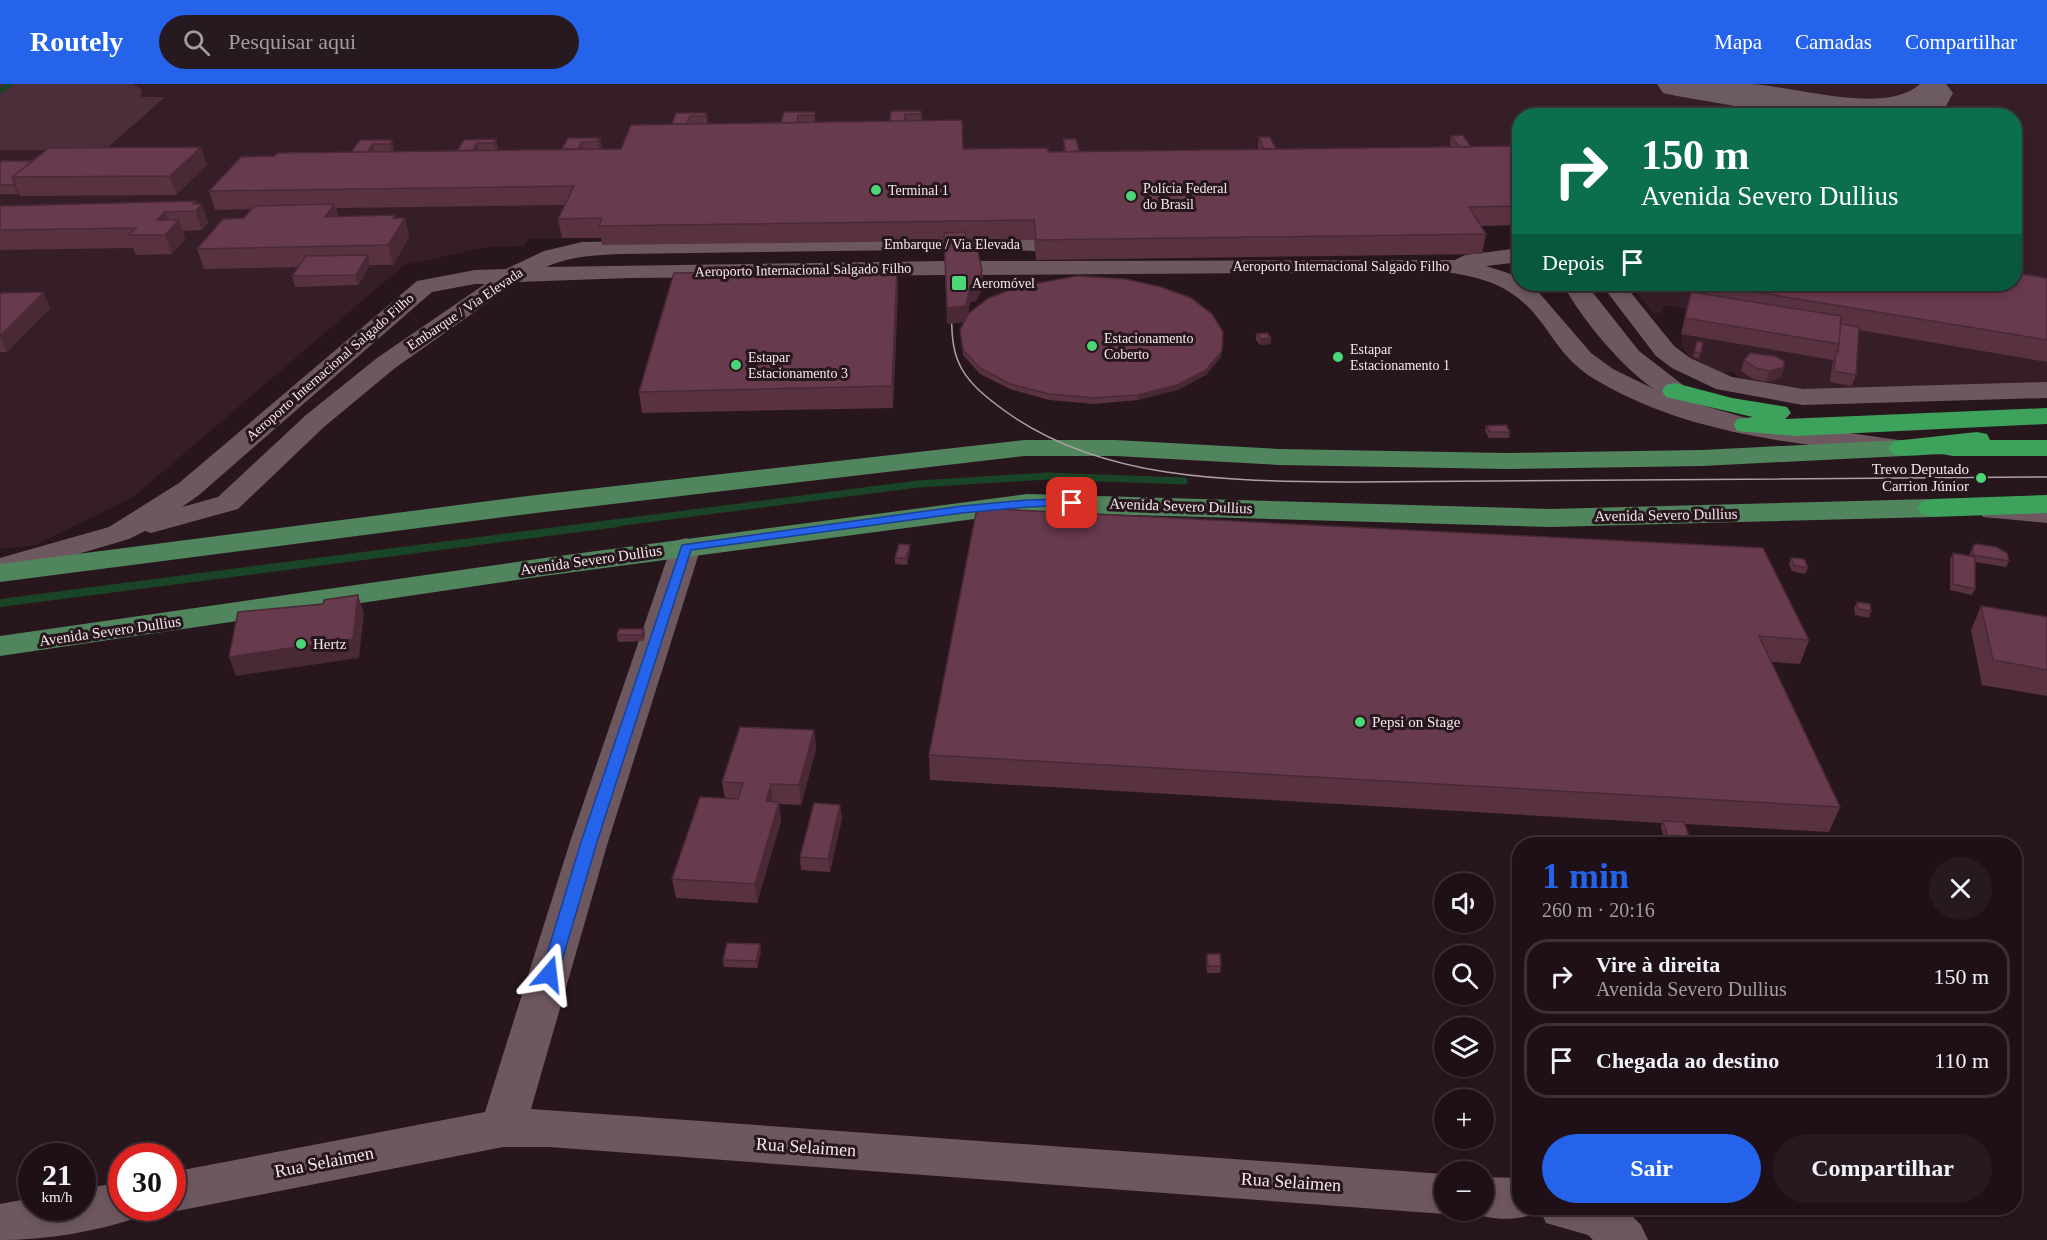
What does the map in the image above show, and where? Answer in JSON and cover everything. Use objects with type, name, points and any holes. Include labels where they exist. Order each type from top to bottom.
[{"type":"highway","points":[[1675,391],[1766,412],[1906,436],[2047,448]]},
{"type":"highway","points":[[1906,436],[2047,416]]},
{"type":"highway","points":[[1906,436],[2047,432]]},
{"type":"highway","points":[[1932,508],[2047,504]]},
{"type":"main road","points":[[0,573],[536,504],[1024,448],[1115,448],[1279,457],[1506,461],[1702,458],[1906,436]]},
{"type":"main road","name":"Avenida Severo Dullius","points":[[0,646],[686,547],[939,513],[1048,502],[1550,518],[1932,508]]},
{"type":"street","name":"Embarque / Via Elevada","points":[[131,528],[228,503],[315,421],[431,331],[517,272],[552,256],[582,249],[707,245],[1035,249],[958,261]]},
{"type":"street","name":"Aeroporto Internacional Salgado Filho","points":[[0,568],[96,541],[131,528],[189,489],[425,286],[475,277],[958,261],[1446,261],[1479,253],[1512,284]]},
{"type":"street","points":[[1479,253],[1512,254]]},
{"type":"street","points":[[1446,261],[1512,255]]},
{"type":"street","points":[[539,266],[584,257],[958,261]]},
{"type":"street","name":"Aeroporto Internacional Salgado Filho","points":[[1524,291],[1557,327],[1570,347],[1606,376],[1681,410],[1747,425],[1828,439],[1906,436]]},
{"type":"street","points":[[1545,291],[1557,327]]},
{"type":"street","points":[[1579,291],[1616,344],[1639,367],[1675,391],[1747,425]]},
{"type":"street","points":[[1618,291],[1665,351],[1681,363],[1725,384],[1803,397],[2047,390]]},
{"type":"street","name":"Avenida Severo Dullius","points":[[1932,508],[2047,514]]},
{"type":"street","points":[[503,1128],[589,842],[686,547]]},
{"type":"street","name":"Rua Selaimen","points":[[186,1189],[503,1128],[561,1129],[1434,1193]]},
{"type":"street","points":[[1494,1198],[1512,1199]]},
{"type":"street","points":[[0,1225],[108,1205]]},
{"type":"street","points":[[1593,1215],[1602,1217],[1624,1240]]},
{"type":"shaded area","points":[[0,84],[2047,84],[2047,382],[1787,390],[1762,385],[1738,377],[1734,372],[1721,373],[1695,364],[1682,347],[1681,334],[1687,309],[1664,305],[1662,312],[1654,314],[1636,291],[2022,291],[2022,108],[1512,108],[1512,225],[528,239],[524,246],[487,247],[404,265],[133,497],[36,545],[0,549]]},
{"type":"shaded area","points":[[0,84],[133,84],[142,90],[141,97],[165,97],[105,150],[0,150]]},
{"type":"building","points":[[891,111],[921,111],[921,114],[905,114],[905,121],[890,121]]},
{"type":"building","points":[[784,112],[815,112],[814,115],[798,115],[797,123],[781,123]]},
{"type":"building","points":[[676,113],[707,113],[706,116],[690,116],[687,124],[672,124]]},
{"type":"building","name":"Terminal 1","points":[[962,120],[963,149],[1048,148],[1048,152],[1512,146],[1512,206],[1469,207],[1486,234],[1036,240],[1034,220],[599,226],[602,218],[558,219],[574,186],[209,191],[241,157],[274,156],[278,153],[621,149],[631,125]]},
{"type":"building","points":[[1463,135],[1471,147],[1460,147],[1451,136]]},
{"type":"building","points":[[1259,137],[1270,137],[1276,149],[1264,149]]},
{"type":"building","points":[[568,138],[600,138],[598,141],[582,142],[578,149],[562,149]]},
{"type":"building","points":[[496,139],[494,143],[477,143],[473,150],[457,151],[464,140]]},
{"type":"building","points":[[1063,139],[1076,139],[1079,151],[1066,152]]},
{"type":"building","points":[[360,140],[392,140],[390,144],[373,144],[367,152],[351,152]]},
{"type":"building","points":[[201,147],[170,176],[12,177],[49,148]]},
{"type":"building","points":[[0,161],[33,161],[12,177],[14,185],[0,185]]},
{"type":"building","points":[[196,201],[193,204],[202,204],[196,211],[165,212],[157,220],[179,220],[165,235],[129,235],[136,228],[0,230],[0,206]]},
{"type":"building","points":[[334,204],[325,217],[395,215],[393,218],[405,218],[388,245],[197,249],[223,219],[244,218],[254,206]]},
{"type":"building","points":[[965,232],[966,238],[978,252],[982,271],[976,285],[970,286],[966,306],[947,308],[944,233]]},
{"type":"building","points":[[368,255],[356,275],[292,276],[306,256]]},
{"type":"building","points":[[897,269],[892,386],[639,392],[674,273]]},
{"type":"building","points":[[2022,274],[2047,278],[2047,340],[1750,291],[2022,291]]},
{"type":"building","name":"Estacionamento Coberto","points":[[1077,276],[1125,279],[1161,287],[1191,298],[1212,314],[1223,332],[1222,351],[1206,370],[1177,385],[1138,395],[1094,398],[1049,394],[1010,384],[980,368],[963,350],[960,330],[969,313],[989,298],[1017,287]]},
{"type":"building","points":[[44,292],[0,336],[0,293]]},
{"type":"building","points":[[1691,292],[1841,316],[1839,344],[1685,318]]},
{"type":"building","points":[[1841,324],[1859,327],[1856,375],[1834,371]]},
{"type":"building","points":[[1267,333],[1271,338],[1261,339],[1256,334]]},
{"type":"building","points":[[1697,341],[1703,342],[1701,353],[1694,352]]},
{"type":"building","points":[[1750,353],[1775,356],[1784,361],[1784,367],[1770,371],[1756,368],[1744,360]]},
{"type":"building","points":[[1506,425],[1510,432],[1490,432],[1486,426]]},
{"type":"building","name":"Pepsi on Stage","points":[[977,508],[1763,548],[1809,640],[1759,636],[1840,807],[929,755]]},
{"type":"building","points":[[899,544],[910,545],[906,558],[895,558]]},
{"type":"building","points":[[1976,544],[1996,547],[2007,553],[2009,561],[1973,555],[1973,546]]},
{"type":"building","points":[[1953,553],[1975,557],[1975,589],[1953,584]]},
{"type":"building","points":[[1791,558],[1804,559],[1808,568],[1794,565]]},
{"type":"building","points":[[358,595],[353,639],[229,657],[238,612],[323,604],[324,600]]},
{"type":"building","points":[[1857,602],[1870,604],[1871,611],[1858,609]]},
{"type":"building","points":[[1981,606],[2047,617],[2047,670],[1993,660]]},
{"type":"building","points":[[619,629],[644,629],[642,635],[617,635]]},
{"type":"building","points":[[740,727],[814,730],[799,785],[771,784],[766,801],[779,802],[755,884],[672,879],[700,797],[738,799],[743,783],[722,782]]},
{"type":"building","points":[[814,803],[840,805],[828,859],[800,857]]},
{"type":"building","points":[[1663,821],[1684,822],[1689,837],[1668,837]]},
{"type":"building","points":[[727,943],[760,944],[756,961],[723,960]]},
{"type":"building","points":[[1207,954],[1220,954],[1221,966],[1208,966]]},
{"type":"waterway","points":[[0,91],[10,84]]},
{"type":"waterway","points":[[607,524],[918,484],[1048,476],[1184,481]]},
{"type":"waterway","points":[[0,603],[618,523]]},
{"type":"taxiway","points":[[1677,84],[1822,108]]},
{"type":"taxiway","points":[[1902,108],[1930,99],[1933,93]]},
{"type":"tram line","points":[[951,307],[952,334],[958,361],[966,376],[998,406],[1044,435],[1085,452],[1129,465],[1174,473],[1266,481],[1357,482],[2047,477]]},
{"type":"place","name":"Terminal 1","points":[[876,190]]},
{"type":"place","name":"Polícia Federal do Brasil","points":[[1131,196]]},
{"type":"place","name":"Aeromóvel","points":[[959,283]]},
{"type":"place","name":"Estacionamento Coberto","points":[[1092,346]]},
{"type":"place","name":"Estapar Estacionamento 1","points":[[1338,357]]},
{"type":"place","name":"Estapar Estacionamento 3","points":[[736,365]]},
{"type":"place","name":"Trevo Deputado Carrion Júnior","points":[[1981,478]]},
{"type":"place","name":"Hertz","points":[[301,644]]},
{"type":"place","name":"Pepsi on Stage","points":[[1360,722]]},
{"type":"route","points":[[549,974],[589,842],[686,547],[962,510],[1027,503],[1072,503]]}]
